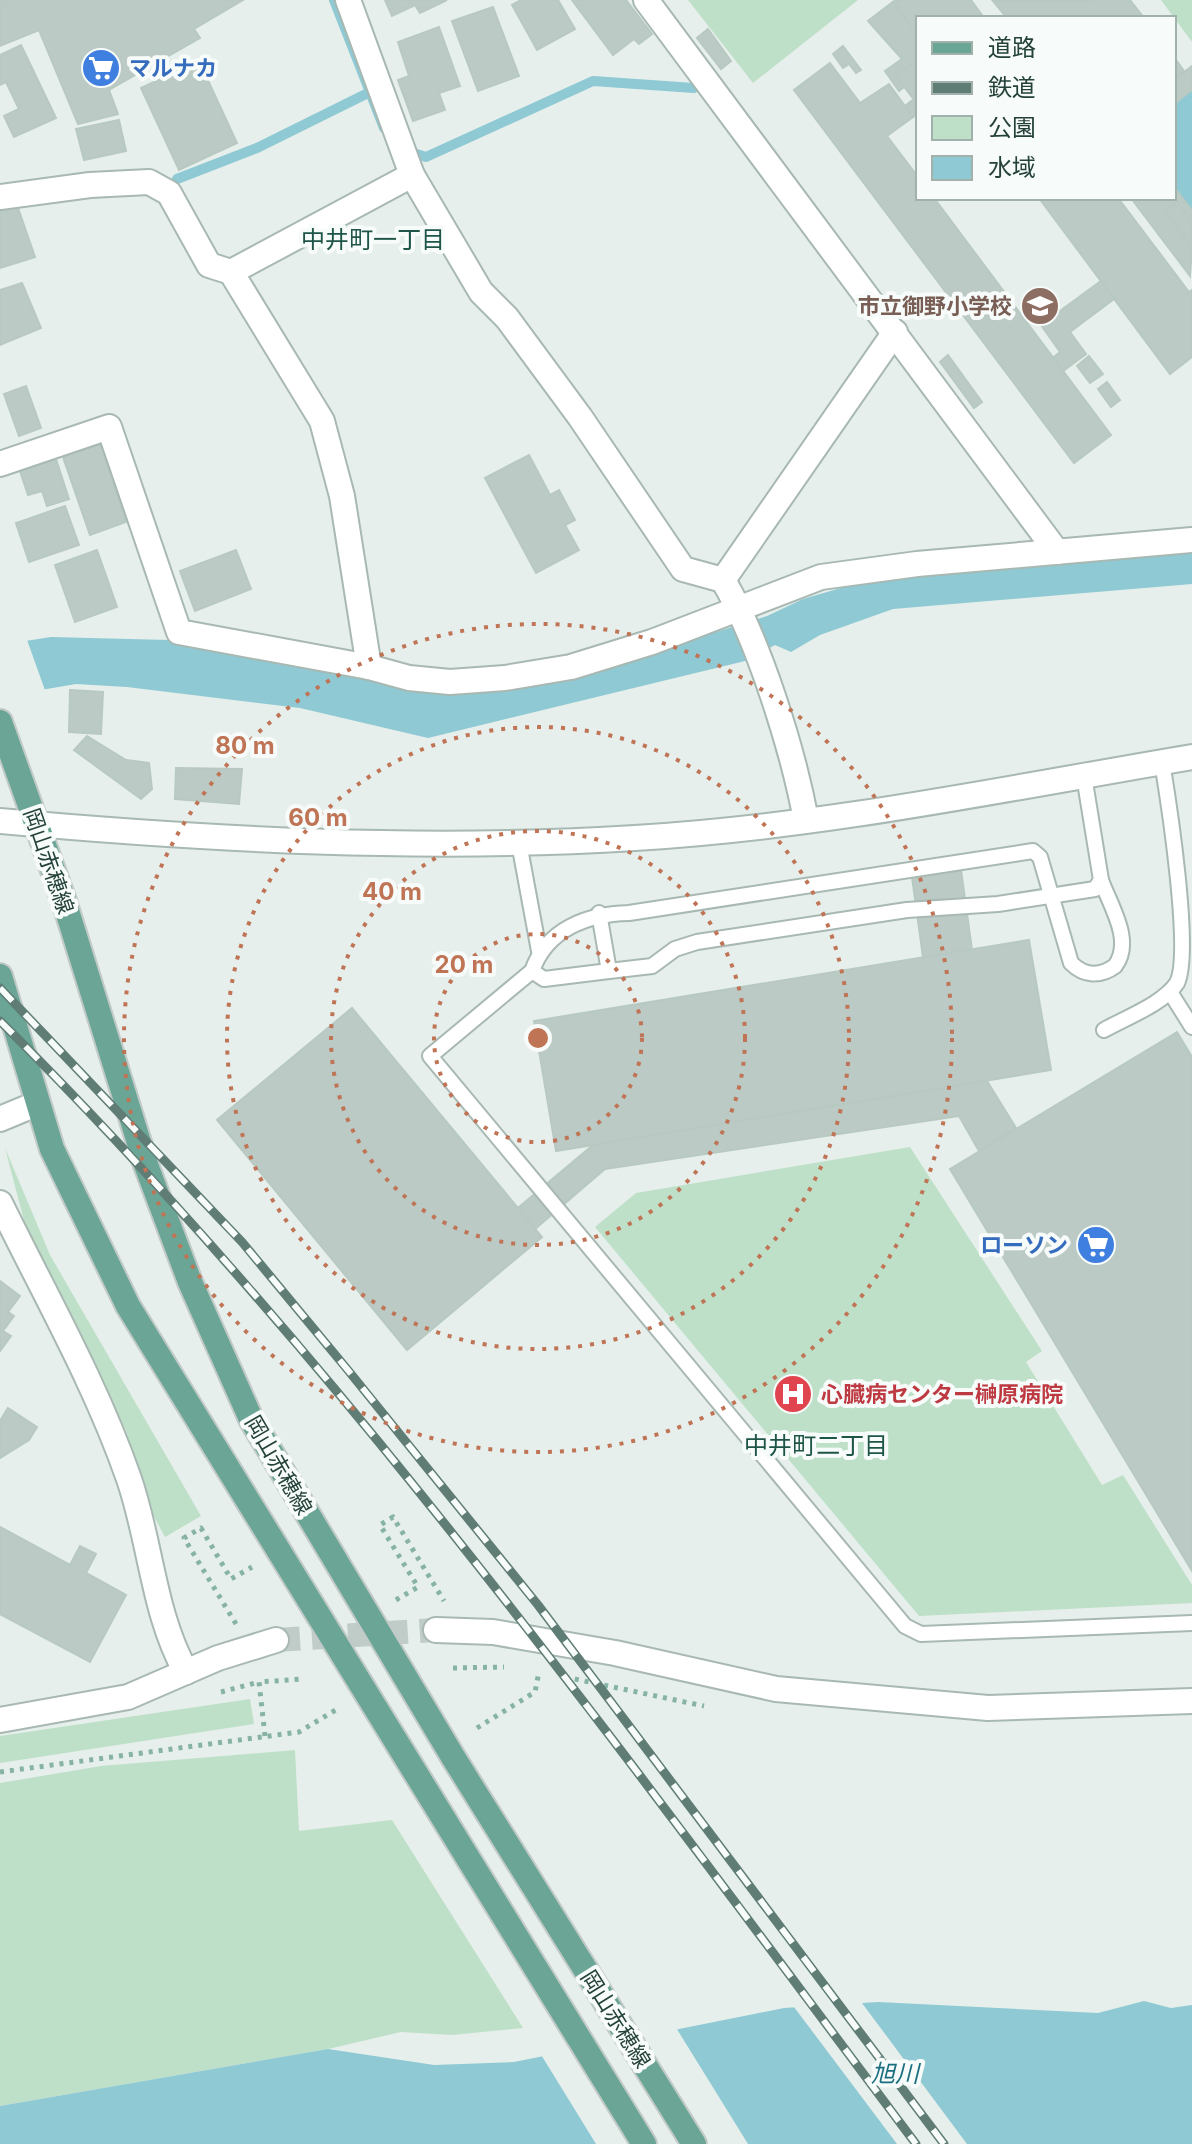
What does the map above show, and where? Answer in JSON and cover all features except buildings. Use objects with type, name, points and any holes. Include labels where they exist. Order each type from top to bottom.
[{"type":"main road","name":"岡山赤穂線","points":[[0,722],[146,1165],[220,1352],[251,1419],[453,1757],[694,2144]]},
{"type":"main road","name":"岡山赤穂線","points":[[0,976],[36,1104],[72,1196],[128,1306],[644,2144]]},
{"type":"street","points":[[348,0],[412,175],[481,292],[507,318],[580,417],[683,569],[723,580],[742,615],[798,777],[806,820]]},
{"type":"street","points":[[646,0],[1057,552]]},
{"type":"street","points":[[231,272],[412,175]]},
{"type":"street","points":[[0,197],[90,185],[149,182],[169,193],[209,265],[231,272],[322,421],[342,496],[369,667]]},
{"type":"street","points":[[723,580],[895,332]]},
{"type":"street","points":[[0,464],[109,427],[179,632],[369,667],[409,678],[450,682],[505,678],[571,667],[742,615],[821,577],[1192,540]]},
{"type":"street","points":[[0,821],[322,840],[519,843],[637,838],[806,820],[1192,757]]},
{"type":"street","points":[[0,1119],[36,1104]]},
{"type":"street","points":[[0,1203],[130,1481],[157,1596],[175,1653],[186,1672]]},
{"type":"street","points":[[436,1630],[493,1632],[615,1653],[776,1689],[988,1708],[1192,1701]]},
{"type":"street","points":[[0,1720],[128,1697],[218,1658],[276,1640]]},
{"type":"lane","points":[[1104,1030],[1170,992],[1185,966],[1181,881],[1162,762]]},
{"type":"lane","points":[[539,951],[579,919],[599,913],[629,913],[1033,851],[1040,857],[1071,963],[1085,973],[1103,973],[1119,961],[1122,939],[1101,880],[1084,776]]},
{"type":"lane","points":[[519,843],[539,951],[532,971],[430,1056],[905,1626],[921,1634],[1192,1623]]},
{"type":"lane","points":[[532,971],[544,979],[652,966],[675,949],[697,942],[907,910],[998,904],[1095,889],[1101,880]]},
{"type":"lane","points":[[599,913],[609,971]]},
{"type":"lane","points":[[1170,992],[1192,1027]]},
{"type":"path","points":[[396,1600],[418,1587],[380,1525],[393,1517],[446,1605]]},
{"type":"path","points":[[236,1624],[184,1538],[201,1528],[231,1579],[252,1567]]},
{"type":"path","points":[[477,1728],[535,1692],[539,1672]]},
{"type":"path","points":[[265,1736],[259,1682],[303,1679]]},
{"type":"path","points":[[0,1772],[299,1732],[339,1708]]},
{"type":"green space","points":[[688,0],[858,0],[753,83]]},
{"type":"green space","points":[[1161,0],[1192,0],[1192,42],[1176,16]]},
{"type":"green space","points":[[910,1147],[1042,1351],[1026,1362],[1102,1485],[1123,1475],[1192,1585],[1192,1603],[919,1616],[595,1227],[636,1193]]},
{"type":"green space","points":[[5,1148],[50,1255],[201,1516],[165,1537],[150,1509],[126,1431],[26,1228]]},
{"type":"green space","points":[[250,1699],[254,1724],[0,1763],[0,1736]]},
{"type":"green space","points":[[295,1750],[299,1831],[392,1820],[523,2028],[452,2035],[401,2032],[328,2049],[0,2106],[0,1783],[101,1766]]},
{"type":"water","points":[[1192,90],[1192,210],[1176,190],[1176,102]]},
{"type":"water","points":[[1192,548],[1192,584],[893,609],[820,635],[791,652],[775,645],[745,661],[428,738],[300,708],[127,687],[76,684],[0,697],[0,645],[51,637],[169,640],[312,665],[578,675],[767,616],[803,599],[851,585],[1067,559]]},
{"type":"water","name":"旭川","points":[[1144,2001],[1171,2008],[1192,2005],[1192,2144],[0,2144],[0,2106],[328,2049],[434,2065],[514,2062],[784,2008],[878,2002],[1098,2013]]},
{"type":"pier","points":[[26,637],[46,693],[0,701],[0,641]]},
{"type":"pier","points":[[859,1999],[967,2144],[897,2144],[791,2003]]},
{"type":"pier","points":[[675,2026],[748,2144],[596,2144],[540,2053]]},
{"type":"waterway","points":[[334,0],[384,128]]},
{"type":"waterway","points":[[410,152],[426,157],[593,81],[694,88]]},
{"type":"waterway","points":[[177,179],[257,148],[368,93]]},
{"type":"tunnel","points":[[276,1640],[436,1630]]},
{"type":"railway","points":[[0,988],[242,1242],[347,1369],[538,1605],[944,2144]]},
{"type":"railway","points":[[0,1021],[126,1151],[247,1286],[364,1424],[589,1709],[916,2144]]},
{"type":"place","name":"マルナカ","points":[[101,68]]},
{"type":"place","name":"市立御野小学校","points":[[1040,306]]},
{"type":"place","name":"ローソン","points":[[1096,1245]]},
{"type":"place","name":"心臓病センター榊原病院","points":[[793,1394]]},
{"type":"district","name":"中井町一丁目","points":[[373,240]]},
{"type":"district","name":"中井町二丁目","points":[[816,1446]]}]
